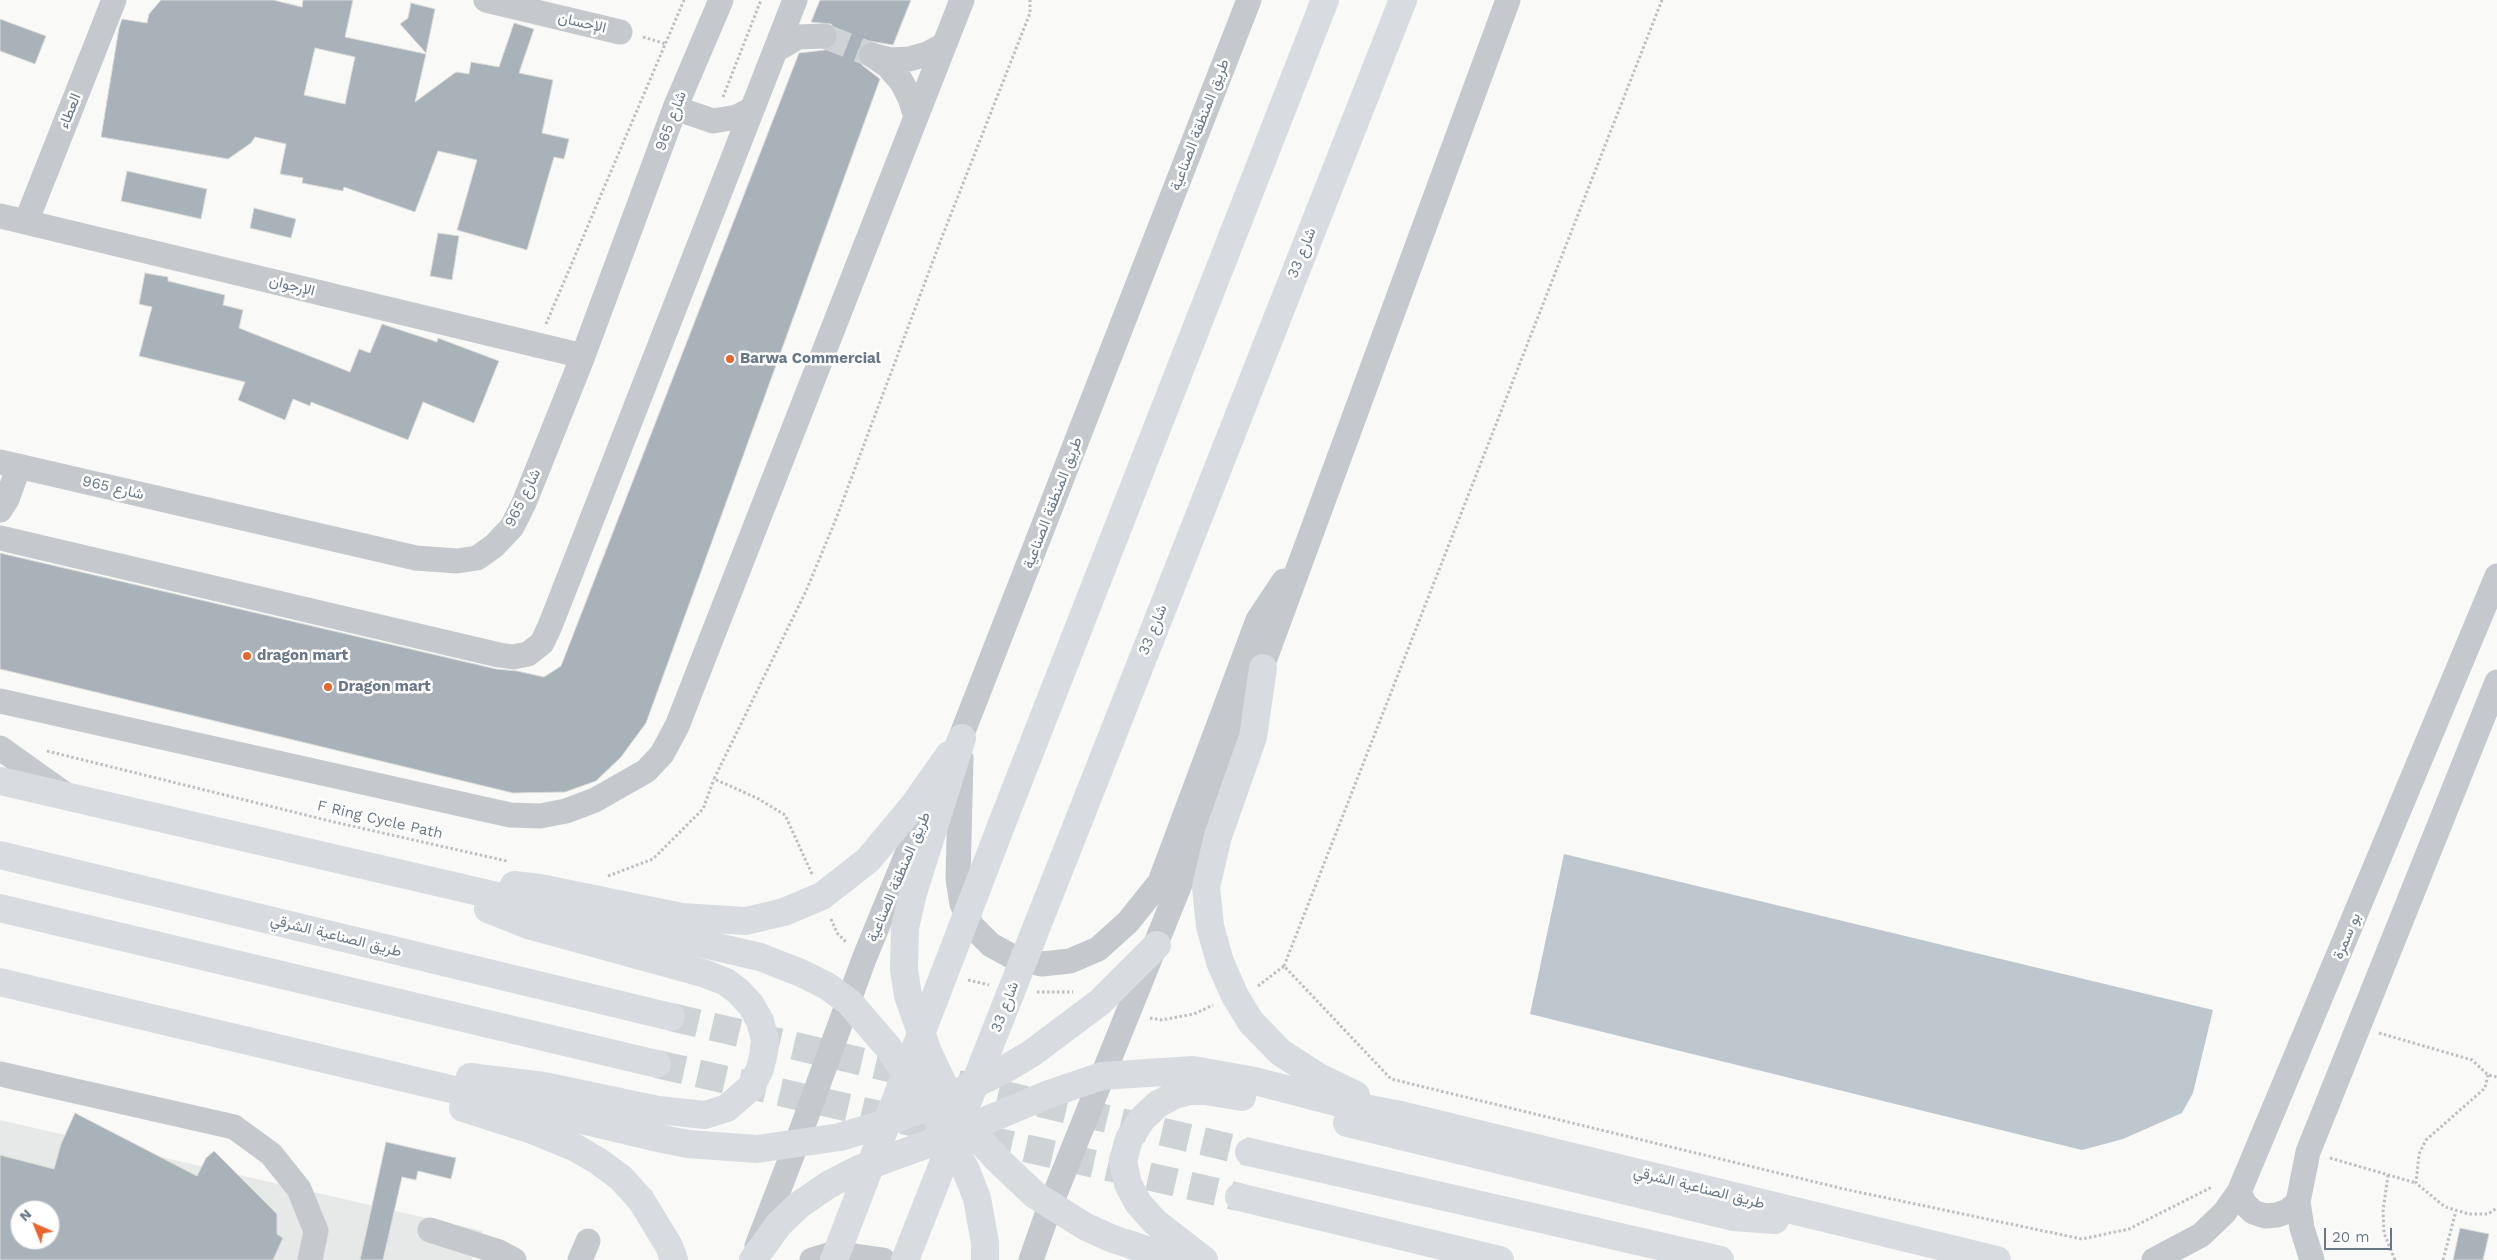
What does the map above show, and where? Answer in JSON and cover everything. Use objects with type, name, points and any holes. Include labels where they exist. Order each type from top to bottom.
[{"type":"main road","points":[[834,1260],[1006,812],[1325,0]]},
{"type":"main road","name":"شارع 33","points":[[905,1260],[1402,0]]},
{"type":"main road","points":[[1263,668],[1252,737],[1218,836],[1206,887],[1210,926],[1220,962],[1235,996],[1252,1022],[1280,1052],[1317,1076],[1401,1115]]},
{"type":"main road","points":[[400,875],[540,888],[682,917],[719,921],[746,921],[774,914],[822,896],[855,871],[881,846],[962,738]]},
{"type":"main road","points":[[939,1101],[925,1045],[908,996],[904,969],[905,928],[913,893],[962,738]]},
{"type":"main road","points":[[0,781],[760,957],[827,986],[849,1002],[939,1101],[958,1132],[1050,1206],[1086,1227],[1113,1239],[1178,1260]]},
{"type":"main road","name":"طريق الصناعية الشرقي","points":[[0,855],[672,1017]]},
{"type":"main road","points":[[344,1062],[544,1086],[658,1110],[705,1115],[727,1108],[740,1098],[751,1086],[760,1069],[765,1040],[760,1021],[745,998],[726,982],[706,974],[528,925],[400,875]]},
{"type":"main road","points":[[0,908],[657,1064]]},
{"type":"main road","points":[[0,982],[688,1144],[757,1148],[796,1145],[848,1135],[880,1125],[939,1101],[1032,1054],[1100,1002],[1157,945]]},
{"type":"main road","points":[[344,1062],[457,1106],[532,1130],[574,1147],[598,1160],[621,1178],[641,1200],[664,1237],[674,1260]]},
{"type":"main road","points":[[752,1260],[779,1224],[799,1204],[828,1185],[859,1169],[958,1132],[1049,1094],[1102,1076],[1193,1070],[1256,1081],[1343,1104],[1401,1115]]},
{"type":"main road","points":[[1204,1260],[1155,1222],[1138,1203],[1128,1184],[1124,1161],[1128,1139],[1142,1119],[1158,1104],[1175,1095],[1189,1091],[1225,1093],[1733,1217],[1856,1226]]},
{"type":"main road","name":"طريق الصناعية الشرقي","points":[[1401,1115],[1997,1260]]},
{"type":"main road","points":[[958,1132],[965,1168],[977,1198],[986,1243],[985,1260]]},
{"type":"main road","points":[[1249,1152],[1720,1260]]},
{"type":"main road","points":[[1239,1197],[1500,1260]]},
{"type":"street","name":"العطاء","points":[[26,222],[114,0]]},
{"type":"street","name":"الإحسان","points":[[486,0],[620,32]]},
{"type":"street","name":"شارع 965","points":[[10,464],[416,558],[457,561],[477,558],[494,546],[512,527],[583,356],[675,108],[721,0]]},
{"type":"street","points":[[776,50],[798,37],[824,36],[808,20],[795,0]]},
{"type":"street","points":[[0,538],[499,655],[513,657],[528,654],[542,643],[550,626],[795,0]]},
{"type":"street","points":[[0,701],[510,815],[540,816],[566,811],[594,800],[646,771],[662,754],[677,726],[962,0]]},
{"type":"street","name":"طريق المنطقة الصناعية","points":[[849,1002],[907,854],[962,738],[1249,0]]},
{"type":"street","points":[[1031,1260],[1050,1206],[1102,1076],[1157,945],[1263,668],[1304,550],[1508,0]]},
{"type":"street","points":[[916,116],[910,98],[901,81],[888,66],[872,55],[891,60],[909,59],[927,54],[944,46]]},
{"type":"street","points":[[675,108],[713,121],[737,117],[752,109]]},
{"type":"street","name":"الإرجوان","points":[[0,216],[583,356]]},
{"type":"street","points":[[0,510],[7,499],[10,464]]},
{"type":"street","points":[[962,738],[958,879],[962,904],[972,926],[991,945],[1015,958],[1042,964],[1070,961],[1098,949],[1128,922],[1160,882],[1258,620],[1304,550]]},
{"type":"street","name":"بو سمرة","points":[[2154,1260],[2201,1235],[2224,1213],[2227,1189],[2497,576]]},
{"type":"street","points":[[2312,1260],[2302,1228],[2298,1202],[2308,1152],[2357,1026],[2497,682]]},
{"type":"street","points":[[0,748],[72,799]]},
{"type":"street","points":[[752,1260],[849,1002]]},
{"type":"street","points":[[0,1074],[234,1128],[271,1154],[299,1189],[316,1231],[310,1260]]},
{"type":"street","points":[[2227,1189],[2254,1212],[2265,1216],[2277,1215],[2288,1211],[2298,1202]]},
{"type":"street","points":[[430,1230],[504,1258]]},
{"type":"street","points":[[812,1260],[835,1253],[883,1260]]},
{"type":"path","points":[[537,346],[684,0]]},
{"type":"path","points":[[713,121],[761,0]]},
{"type":"path","points":[[604,878],[652,859],[703,809],[714,779],[806,591],[836,520],[942,236],[1030,14],[1030,0]]},
{"type":"path","points":[[1129,1013],[1161,1020],[1194,1014],[1260,985],[1284,966],[1662,0]]},
{"type":"path","name":"F Ring Cycle Path","points":[[40,750],[334,822],[515,863]]},
{"type":"path","points":[[714,779],[757,798],[785,815],[804,853],[837,933],[864,960]]},
{"type":"path","points":[[1284,966],[1391,1079],[1834,1187],[2082,1239],[2129,1229],[2227,1189]]},
{"type":"path","points":[[961,978],[998,987]]},
{"type":"path","points":[[1031,992],[1071,991],[1100,1002]]},
{"type":"path","points":[[2357,1026],[2472,1060],[2488,1075],[2497,1077]]},
{"type":"path","points":[[2416,1183],[2419,1154],[2426,1140],[2447,1120],[2472,1102],[2485,1088],[2488,1075]]},
{"type":"path","points":[[2308,1152],[2416,1183],[2445,1207],[2456,1211],[2488,1214],[2497,1208]]},
{"type":"path","points":[[2388,1175],[2383,1211],[2384,1232],[2395,1260]]},
{"type":"path","points":[[2443,1260],[2456,1211]]},
{"type":"shaded area","points":[[1564,854],[2213,1010],[2193,1093],[2182,1113],[2123,1139],[2082,1150],[1530,1014]]},
{"type":"shaded area","points":[[0,1120],[483,1231],[472,1260],[0,1260]]},
{"type":"building","points":[[161,0],[273,0],[302,7],[303,0],[353,0],[345,37],[426,54],[415,102],[456,72],[469,74],[471,62],[499,67],[514,23],[534,29],[519,73],[553,80],[542,133],[569,139],[564,159],[554,157],[527,250],[457,230],[477,160],[438,151],[415,212],[344,187],[343,191],[302,183],[303,178],[280,174],[286,144],[255,137],[251,143],[228,159],[101,137],[122,19],[147,23],[149,14]],"holes":[[[315,48],[355,57],[345,104],[304,95]]]},
{"type":"building","points":[[820,0],[911,0],[893,45],[869,41],[862,45],[858,51],[858,58],[862,65],[880,79],[646,723],[621,757],[596,781],[565,792],[513,793],[0,669],[0,553],[496,669],[544,677],[561,666],[799,53],[832,48],[837,42],[838,35],[831,24],[811,22]]},
{"type":"building","points":[[411,3],[435,9],[426,53],[400,24],[408,18]]},
{"type":"building","points":[[0,19],[46,36],[35,64],[0,51]]},
{"type":"building","points":[[127,171],[207,189],[201,219],[121,201]]},
{"type":"building","points":[[254,208],[296,219],[291,238],[250,228]]},
{"type":"building","points":[[438,233],[459,236],[452,280],[430,276]]},
{"type":"building","points":[[145,273],[168,277],[168,281],[225,295],[223,305],[243,310],[239,328],[350,372],[359,349],[370,353],[382,324],[437,342],[438,338],[499,361],[474,423],[423,402],[408,440],[311,402],[310,406],[293,399],[285,420],[238,400],[245,382],[139,356],[152,307],[139,304]]},
{"type":"building","points":[[75,1113],[197,1176],[206,1158],[214,1151],[277,1214],[277,1234],[283,1238],[273,1260],[0,1260],[0,1155],[54,1169],[61,1144]]},
{"type":"building","points":[[386,1142],[456,1158],[451,1179],[418,1171],[416,1180],[402,1177],[383,1260],[360,1260]]},
{"type":"building","points":[[2460,1228],[2489,1234],[2483,1260],[2453,1260]]},
{"type":"tunnel","points":[[824,36],[872,55]]},
{"type":"tunnel","points":[[671,1017],[1249,1152]]},
{"type":"tunnel","points":[[657,1064],[1239,1197]]},
{"type":"place","name":"Barwa Commercial","points":[[730,359]]},
{"type":"place","name":"dragon mart","points":[[247,656]]},
{"type":"place","name":"Dragon mart","points":[[328,687]]}]
